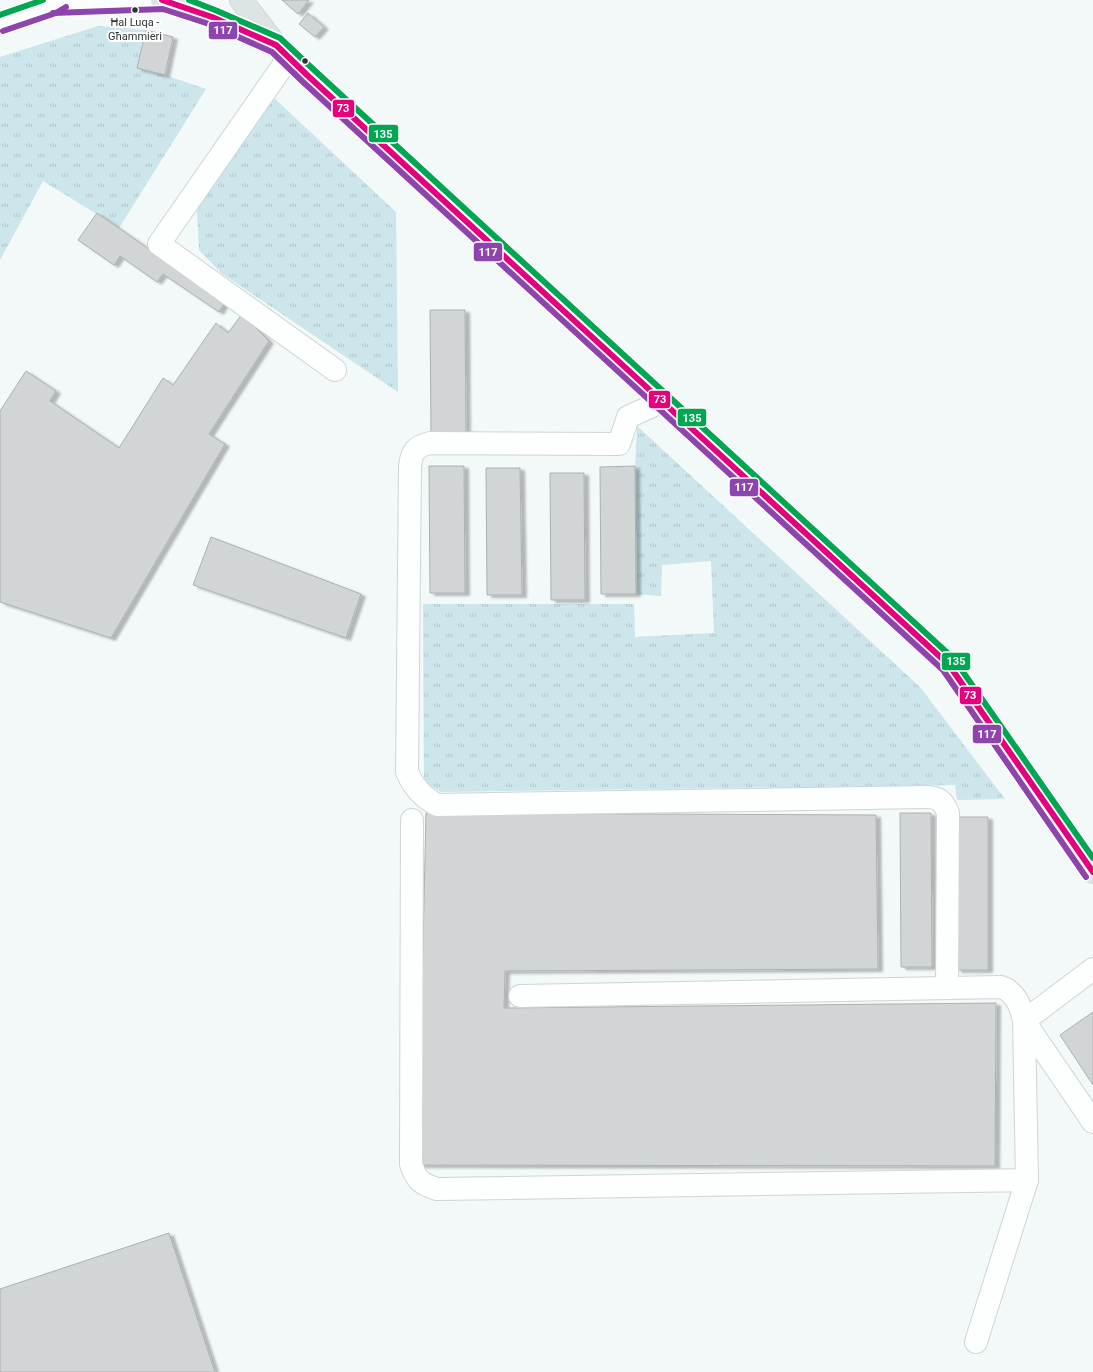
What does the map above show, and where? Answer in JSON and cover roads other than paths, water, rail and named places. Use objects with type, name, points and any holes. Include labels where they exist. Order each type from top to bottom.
[{"type":"main road","points":[[163,0],[195,4],[283,51]]},
{"type":"main road","points":[[241,0],[283,51],[307,75],[949,665],[1093,872]]},
{"type":"lane","points":[[0,23],[58,2],[163,0]]},
{"type":"lane","points":[[283,51],[159,244],[335,370]]},
{"type":"lane","points":[[662,401],[628,417],[619,444],[430,443],[421,445],[414,450],[411,458],[410,474],[408,772],[412,782],[419,792],[437,805],[933,797],[940,800],[945,805],[948,813],[946,988]]},
{"type":"lane","points":[[412,820],[411,1164],[417,1179],[427,1186],[437,1189],[1026,1180]]},
{"type":"lane","points":[[1024,1021],[1093,969]]},
{"type":"lane","points":[[520,996],[1001,987],[1009,990],[1015,997],[1021,1009],[1024,1021],[1026,1180],[976,1342]]},
{"type":"lane","points":[[1024,1021],[1093,1122]]},
{"type":"place","name":"Ħal Luqa - Għammieri","points":[[135,10]]}]
